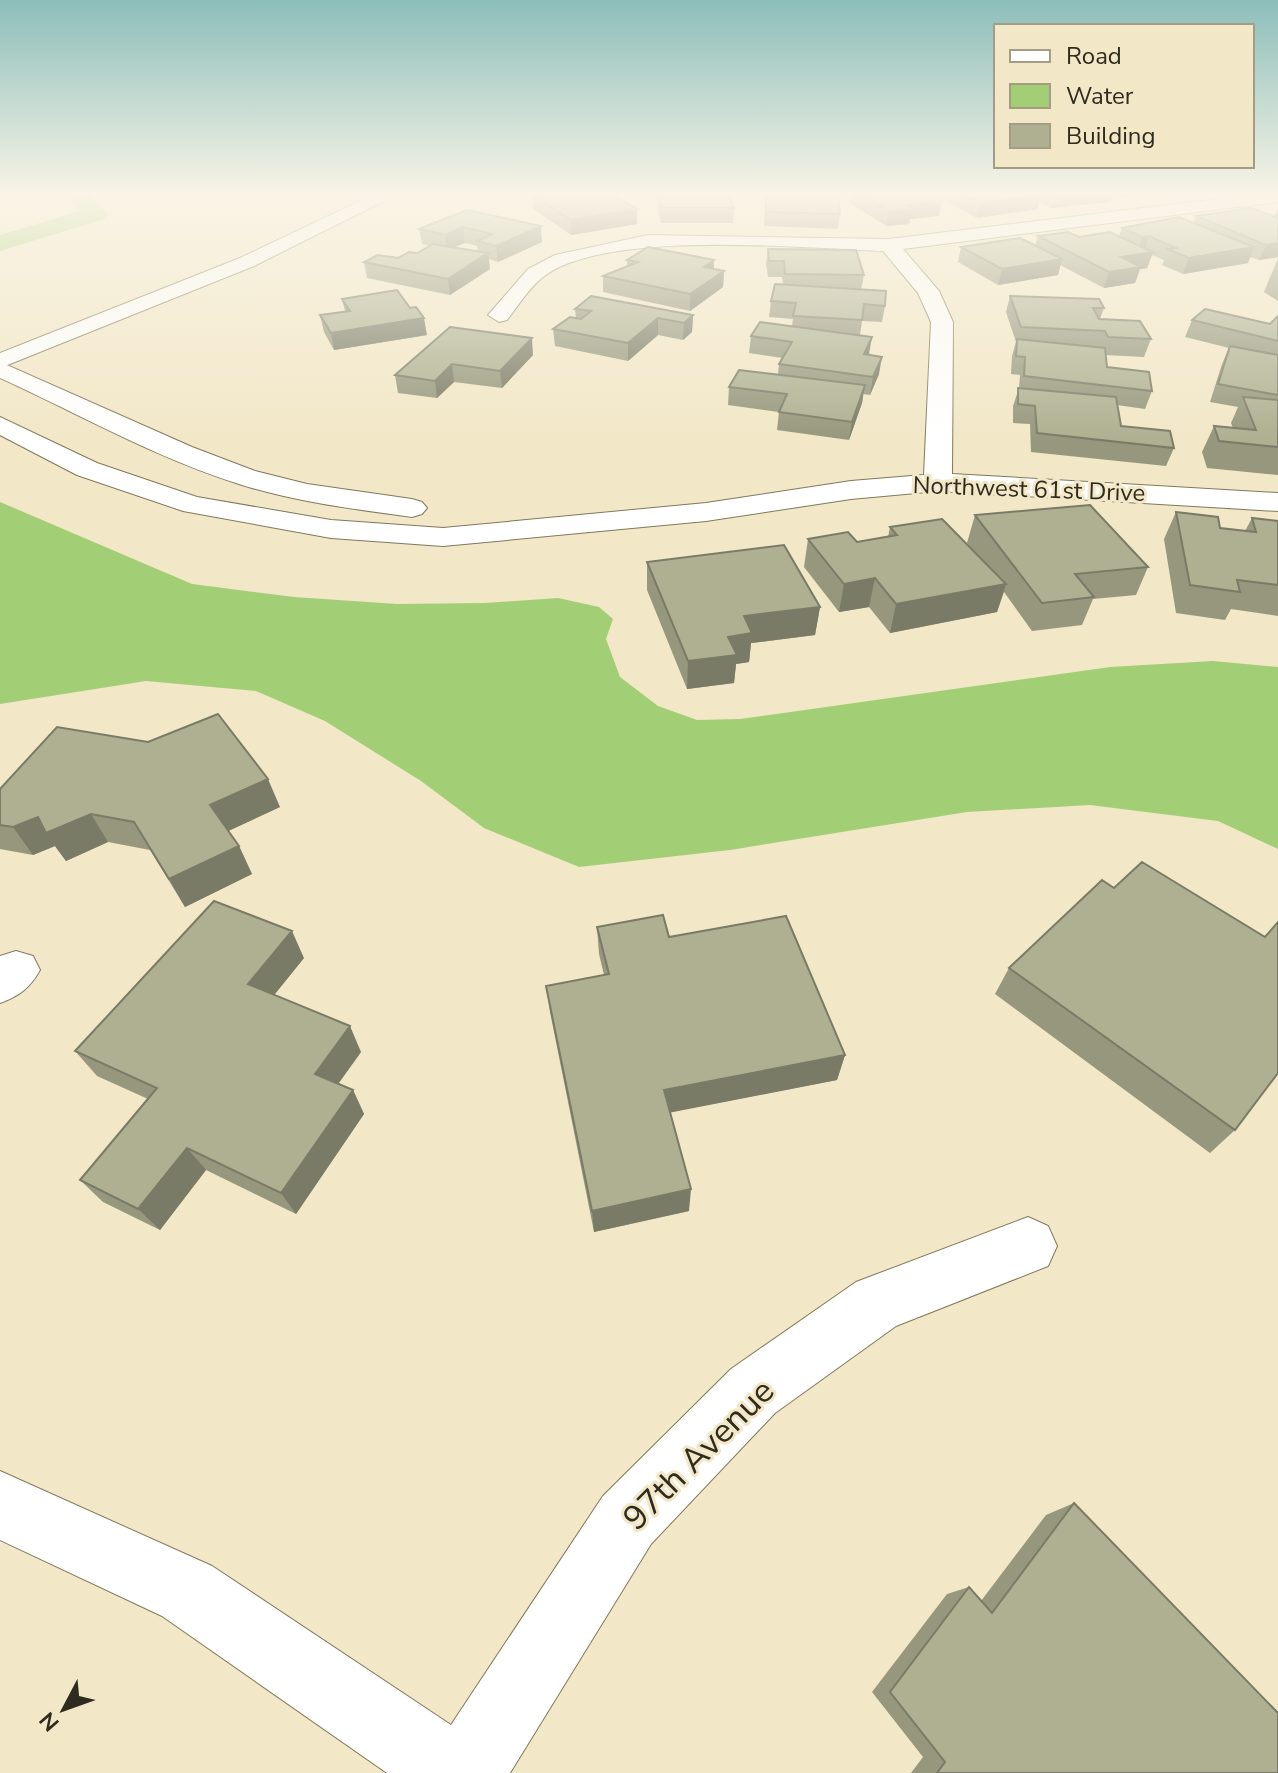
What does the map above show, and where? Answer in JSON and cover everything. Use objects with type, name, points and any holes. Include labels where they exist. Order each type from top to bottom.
[{"type":"street","points":[[0,361],[216,276]]},
{"type":"street","points":[[499,315],[533,276]]},
{"type":"street","points":[[915,276],[928,291],[942,322],[938,482]]},
{"type":"street","name":"Northwest 61st Drive","points":[[0,369],[195,459],[248,478],[311,494],[441,512],[590,523]]},
{"type":"street","name":"Northwest 61st Drive","points":[[0,425],[132,487],[264,520],[331,529],[443,537],[706,512],[938,482],[1278,502]]},
{"type":"street","name":"97th Avenue","points":[[465,1773],[627,1520],[753,1391],[877,1303],[1028,1246]]},
{"type":"street","points":[[0,1505],[187,1591],[454,1773]]},
{"type":"water","points":[[0,502],[192,584],[294,597],[397,604],[558,598],[599,607],[613,619],[606,639],[620,677],[658,706],[697,720],[740,719],[1110,667],[1213,661],[1278,667],[1278,849],[1218,821],[1090,805],[967,812],[730,850],[579,867],[484,828],[421,781],[325,721],[256,691],[146,681],[0,704]]},
{"type":"building","points":[[604,276],[717,276],[690,294]]},
{"type":"building","points":[[775,284],[886,291],[885,306],[864,304],[862,320],[793,316],[796,303],[771,301]]},
{"type":"building","points":[[397,290],[410,308],[416,307],[424,318],[331,333],[320,315],[350,311],[342,299]]},
{"type":"building","points":[[591,296],[693,315],[684,323],[658,318],[628,343],[553,329],[570,317],[581,319],[591,311],[575,309]]},
{"type":"building","points":[[1010,296],[1099,299],[1104,308],[1093,308],[1099,319],[1140,321],[1151,339],[1108,337],[1105,331],[1021,327]]},
{"type":"building","points":[[1205,309],[1270,324],[1278,316],[1278,341],[1192,320]]},
{"type":"building","points":[[760,322],[872,337],[864,354],[882,357],[873,377],[779,364],[792,342],[751,336]]},
{"type":"building","points":[[450,327],[532,338],[500,371],[452,364],[435,381],[395,375]]},
{"type":"building","points":[[1017,339],[1105,348],[1107,367],[1149,372],[1152,391],[1024,376],[1025,357],[1016,356]]},
{"type":"building","points":[[1230,346],[1278,355],[1278,395],[1218,384]]},
{"type":"building","points":[[739,370],[865,385],[852,422],[779,412],[787,394],[729,387]]},
{"type":"building","points":[[1018,388],[1116,397],[1121,426],[1170,431],[1174,448],[1037,433],[1035,406],[1018,404]]},
{"type":"building","points":[[1243,397],[1278,400],[1278,447],[1219,441],[1214,426],[1256,430]]},
{"type":"building","points":[[1090,505],[1148,567],[1075,574],[1094,597],[1042,603],[975,515]]},
{"type":"building","points":[[1176,512],[1218,517],[1220,528],[1256,532],[1252,518],[1278,521],[1278,585],[1237,580],[1240,592],[1190,585]]},
{"type":"building","points":[[942,519],[1006,584],[896,604],[875,578],[844,584],[808,539],[848,532],[857,542],[897,535],[890,527]]},
{"type":"building","points":[[784,545],[820,607],[744,616],[752,633],[728,637],[737,655],[688,661],[647,562]]},
{"type":"building","points":[[218,714],[268,779],[210,805],[239,846],[169,879],[134,822],[91,814],[46,833],[38,817],[13,827],[0,825],[0,789],[57,727],[148,742]]},
{"type":"building","points":[[1142,862],[1265,937],[1278,922],[1278,1073],[1235,1130],[1009,968],[1102,880],[1114,888]]},
{"type":"building","points":[[214,901],[292,931],[248,984],[350,1026],[315,1074],[353,1090],[281,1193],[187,1148],[138,1209],[80,1180],[157,1088],[75,1051]]},
{"type":"building","points":[[663,915],[669,937],[786,916],[845,1055],[664,1090],[691,1189],[592,1211],[546,986],[609,974],[597,927]]},
{"type":"building","points":[[1074,1503],[1278,1713],[1278,1773],[937,1773],[945,1762],[890,1692],[969,1587],[992,1613]]}]
